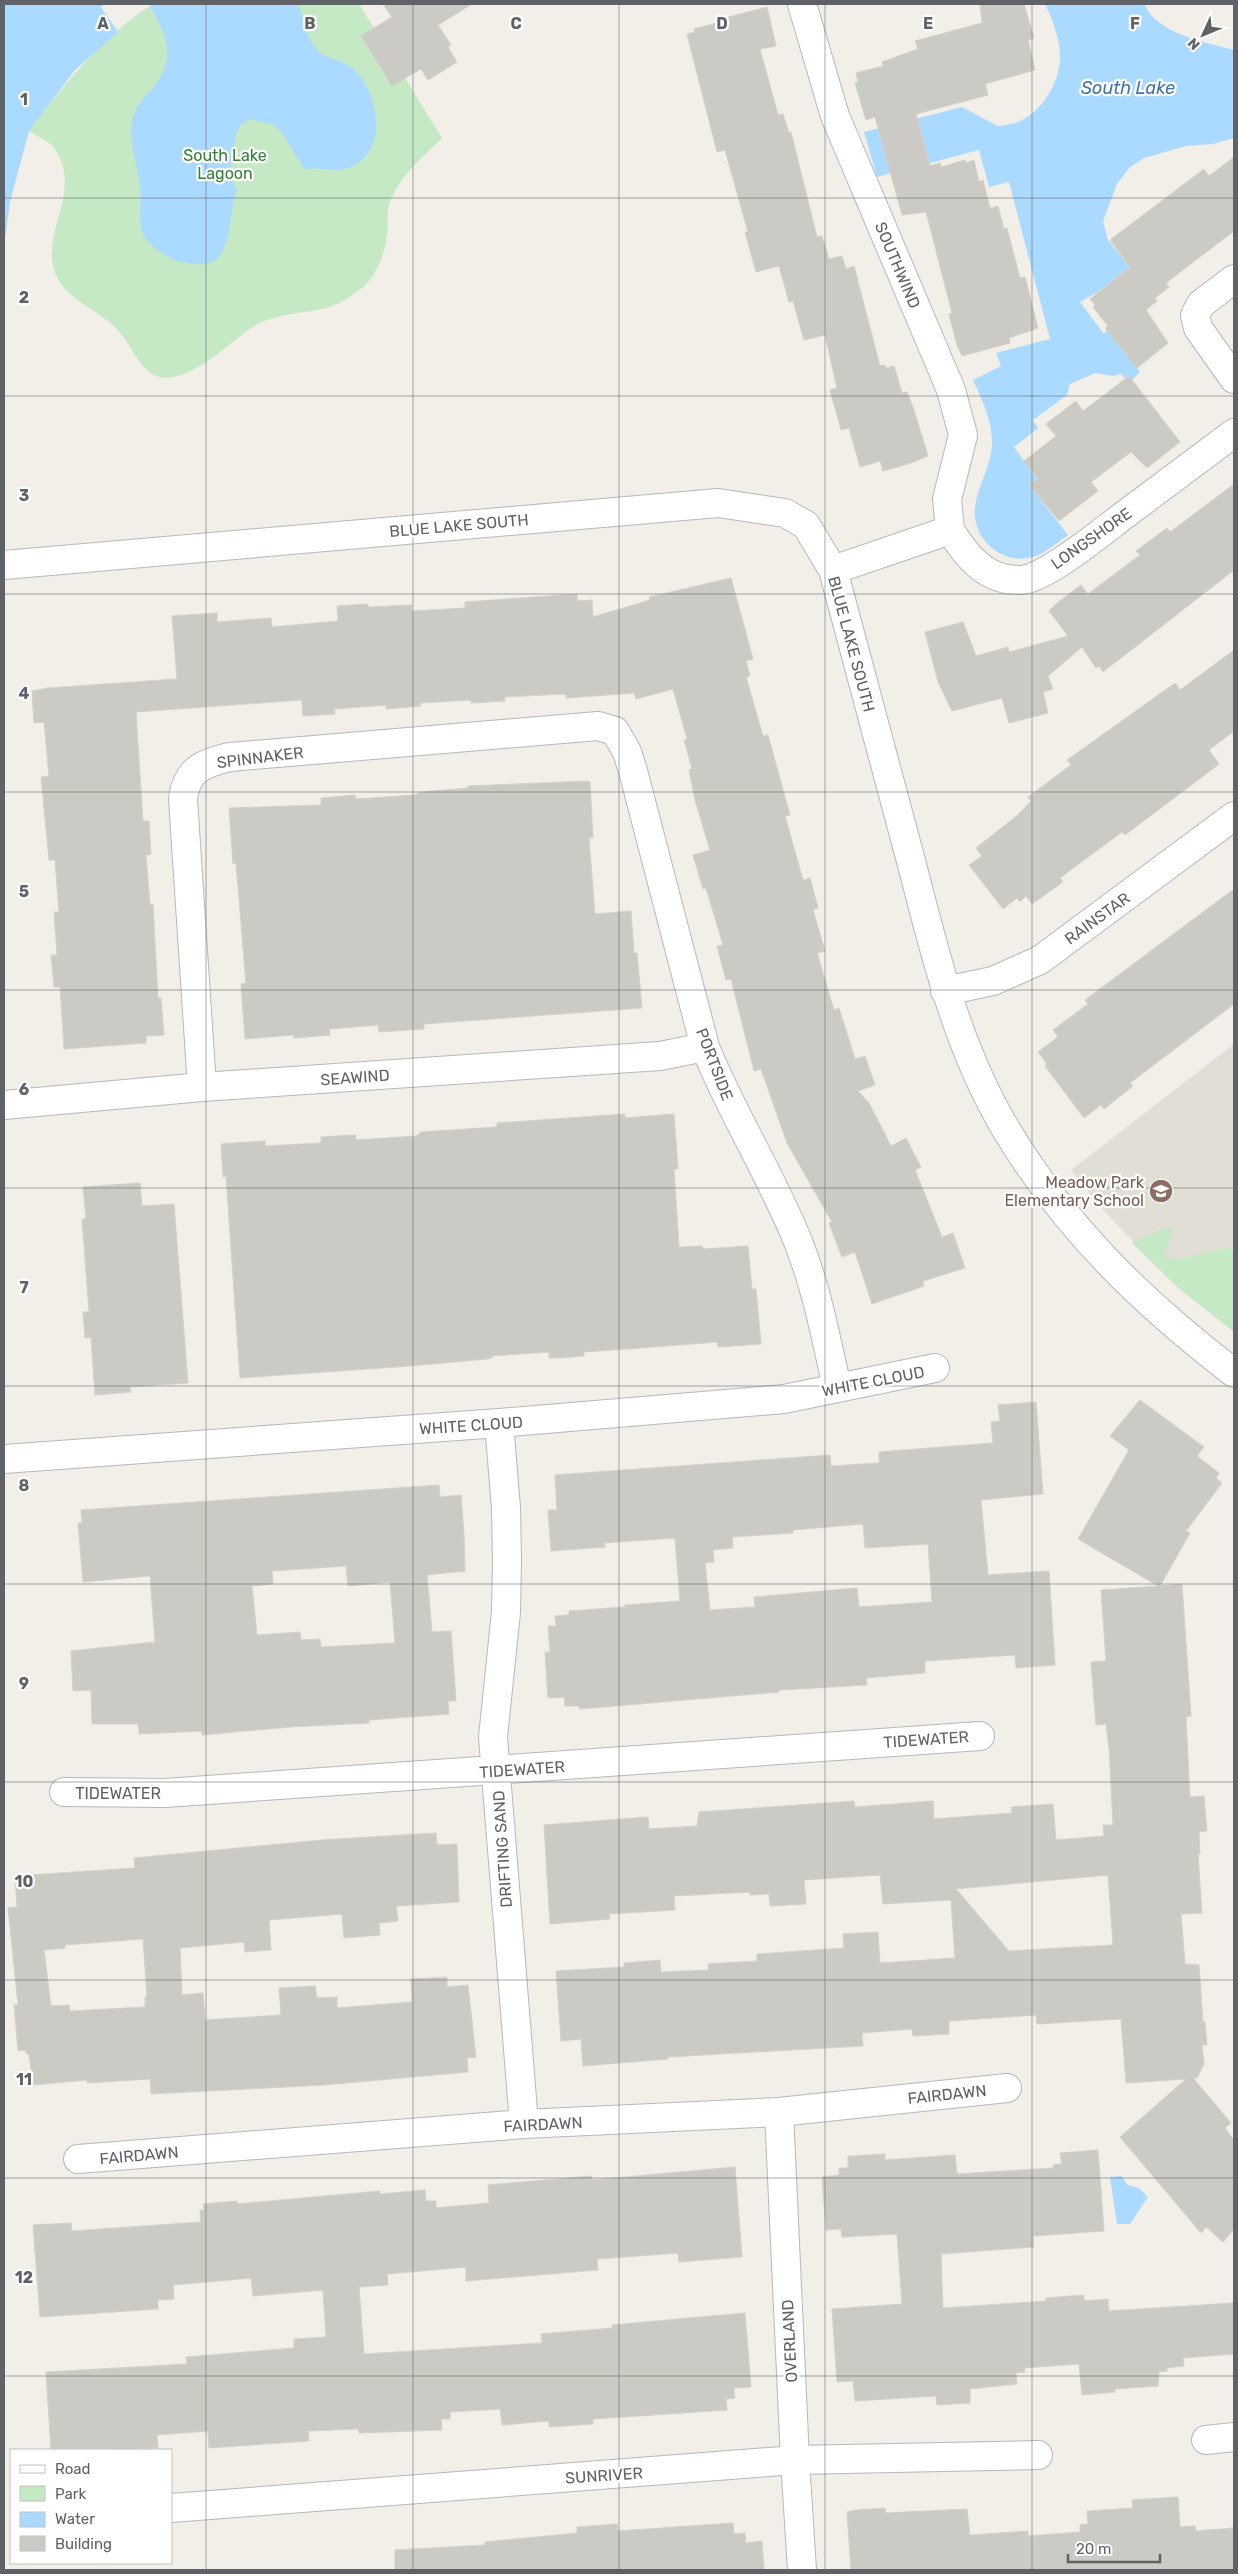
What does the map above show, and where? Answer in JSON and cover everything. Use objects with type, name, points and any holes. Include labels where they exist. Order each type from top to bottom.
[{"type":"street","name":"SOUTHWIND","points":[[802,4],[835,116],[951,390],[962,435],[947,500],[950,530]]},
{"type":"street","points":[[1234,278],[1202,304],[1195,316],[1198,328],[1234,379]]},
{"type":"street","name":"LONGSHORE","points":[[950,530],[965,554],[987,572],[1005,579],[1023,580],[1063,561],[1234,432]]},
{"type":"street","name":"BLUE LAKE SOUTH","points":[[4,565],[718,503],[785,513],[799,521],[806,526],[833,570],[945,991],[971,1063],[1006,1130],[1046,1191],[1092,1246],[1153,1308],[1234,1373]]},
{"type":"street","points":[[833,570],[950,530]]},
{"type":"street","name":"SPINNAKER","points":[[202,1087],[183,799],[185,785],[194,772],[210,762],[230,757],[598,726],[615,731]]},
{"type":"street","name":"PORTSIDE","points":[[615,731],[627,752],[633,771],[705,1047],[721,1087],[798,1242],[814,1287],[837,1387]]},
{"type":"street","name":"RAINSTAR","points":[[945,991],[994,981],[1040,960],[1234,816]]},
{"type":"street","name":"SEAWIND","points":[[4,1105],[202,1087],[660,1056],[705,1047]]},
{"type":"street","name":"WHITE CLOUD","points":[[4,1459],[499,1423],[784,1399],[934,1368]]},
{"type":"street","name":"DRIFTING SAND","points":[[499,1423],[506,1508],[506,1612],[493,1725],[524,2124]]},
{"type":"street","name":"TIDEWATER","points":[[64,1792],[165,1793],[980,1736]]},
{"type":"street","name":"FAIRDAWN","points":[[78,2159],[524,2124],[779,2112],[1008,2088]]},
{"type":"street","name":"OVERLAND","points":[[779,2112],[802,2570]]},
{"type":"street","points":[[1206,2440],[1234,2437]]},
{"type":"street","name":"SUNRIVER","points":[[172,2508],[795,2460],[1038,2455]]},
{"type":"shaded area","name":"Meadow Park Elementary School","points":[[1234,1044],[1234,1327],[1151,1260],[1105,1212],[1071,1170]]},
{"type":"green space","name":"South Lake Lagoon","points":[[153,4],[359,4],[442,138],[411,168],[393,195],[388,208],[388,231],[382,257],[372,278],[362,288],[345,300],[330,307],[264,321],[205,363],[175,377],[161,377],[149,372],[115,327],[69,293],[58,279],[53,263],[52,246],[63,198],[65,181],[62,165],[52,145],[29,131],[85,62],[117,31]]},
{"type":"green space","points":[[1169,1226],[1173,1230],[1163,1256],[1177,1260],[1228,1247],[1234,1253],[1234,1332],[1177,1287],[1132,1243]]},
{"type":"water","points":[[4,4],[105,4],[101,7],[118,32],[75,70],[29,131],[10,202],[4,246]]},
{"type":"water","points":[[153,4],[298,4],[313,45],[321,53],[354,69],[369,91],[374,105],[376,133],[372,146],[365,157],[353,166],[340,170],[305,170],[282,133],[272,124],[250,119],[240,125],[235,138],[230,171],[231,180],[237,190],[225,245],[220,256],[211,262],[197,265],[168,257],[145,238],[141,228],[140,185],[132,143],[131,126],[136,109],[160,78],[167,58],[165,38],[150,6]]},
{"type":"water","name":"South Lake","points":[[1045,4],[1144,4],[1159,23],[1171,30],[1196,40],[1234,50],[1234,138],[1213,144],[1186,146],[1144,158],[1129,168],[1117,184],[1103,221],[1108,240],[1130,267],[1096,293],[1080,302],[1104,334],[1107,330],[1140,372],[1129,383],[1121,374],[1113,376],[1095,373],[1070,384],[1067,395],[1033,420],[1038,428],[1014,447],[1037,479],[1030,486],[1068,535],[1039,555],[1017,558],[998,552],[990,546],[978,529],[975,519],[976,500],[989,461],[992,437],[989,420],[973,380],[1001,366],[996,353],[1050,339],[1009,182],[989,187],[979,150],[877,177],[864,132],[962,107],[998,126],[1015,123],[1028,116],[1036,110],[1049,94],[1060,65],[1057,35]]},
{"type":"water","points":[[1122,2176],[1127,2185],[1139,2188],[1148,2197],[1130,2224],[1117,2224],[1110,2177]]},
{"type":"building","points":[[383,4],[472,4],[438,25],[451,45],[448,47],[457,62],[428,80],[421,69],[392,86],[361,36],[392,17]]},
{"type":"building","points":[[980,4],[1024,4],[1034,38],[1028,40],[1035,70],[985,84],[988,95],[916,114],[930,166],[940,163],[941,167],[965,160],[966,163],[974,160],[979,182],[983,180],[990,208],[998,206],[1004,229],[1007,228],[1020,278],[1025,277],[1038,328],[1009,338],[1010,343],[962,356],[957,345],[949,314],[952,313],[926,212],[902,215],[875,117],[866,120],[855,83],[858,82],[856,73],[883,66],[882,62],[918,49],[915,41],[982,23]]},
{"type":"building","points":[[767,7],[776,46],[760,49],[778,115],[783,114],[789,133],[791,132],[817,237],[822,236],[829,259],[842,256],[846,269],[854,266],[880,366],[885,365],[886,368],[894,366],[902,393],[907,392],[914,410],[928,456],[883,471],[880,461],[860,467],[849,428],[841,430],[830,390],[837,388],[825,335],[804,340],[793,301],[789,302],[779,266],[756,272],[745,232],[748,232],[725,150],[717,152],[687,34],[695,32],[694,29],[717,23],[717,20]]},
{"type":"building","points":[[1234,157],[1234,231],[1166,283],[1169,287],[1155,298],[1157,301],[1146,310],[1168,343],[1137,368],[1105,328],[1108,326],[1093,307],[1095,305],[1090,299],[1130,267],[1110,240],[1204,169],[1209,176]]},
{"type":"building","points":[[1129,376],[1180,442],[1147,468],[1131,452],[1091,482],[1098,491],[1059,521],[1029,485],[1038,479],[1024,461],[1056,436],[1046,424],[1076,401],[1083,411]]},
{"type":"building","points":[[1234,484],[1234,570],[1103,672],[1099,666],[1096,668],[1082,647],[1048,676],[1053,689],[1043,692],[1048,713],[1009,723],[1002,698],[952,711],[938,682],[925,632],[963,622],[976,656],[1008,647],[1009,652],[1068,636],[1049,611],[1057,603],[1081,585],[1088,594],[1140,555],[1136,551],[1167,528],[1170,532]]},
{"type":"building","points":[[731,578],[753,659],[746,661],[750,676],[746,677],[763,736],[768,735],[790,815],[785,816],[803,880],[810,878],[818,908],[813,910],[825,951],[817,953],[834,1010],[839,1008],[855,1059],[865,1056],[875,1085],[858,1091],[869,1103],[891,1146],[906,1138],[921,1167],[915,1170],[942,1237],[953,1233],[965,1268],[923,1281],[924,1286],[872,1304],[855,1252],[842,1257],[829,1223],[832,1222],[787,1143],[761,1069],[754,1071],[731,979],[726,980],[717,946],[723,945],[706,888],[703,889],[693,855],[710,850],[695,800],[689,770],[692,769],[684,740],[687,739],[673,689],[636,699],[634,693],[566,698],[566,694],[505,697],[505,701],[471,703],[471,700],[420,703],[421,706],[386,709],[386,705],[334,709],[335,714],[303,716],[302,700],[136,712],[143,821],[149,821],[151,854],[146,855],[150,905],[153,904],[158,999],[161,998],[164,1035],[146,1036],[146,1043],[64,1049],[60,987],[54,987],[51,955],[57,955],[54,912],[59,912],[55,860],[49,860],[41,777],[49,776],[44,722],[34,723],[32,691],[48,688],[177,679],[172,616],[217,613],[217,622],[271,618],[272,627],[338,621],[337,606],[368,604],[368,607],[412,605],[412,611],[465,608],[465,602],[577,594],[577,601],[592,600],[593,617],[650,600],[649,597]]},
{"type":"building","points":[[1234,650],[1234,731],[1209,750],[1219,764],[1125,835],[1122,832],[1060,878],[1063,882],[1032,904],[1026,896],[1020,902],[1017,898],[1003,909],[969,865],[982,856],[976,848],[1019,814],[1031,801],[1028,797],[1071,765],[1067,760],[1175,683],[1180,690]]},
{"type":"building","points":[[590,782],[593,838],[589,838],[595,914],[631,911],[634,953],[637,953],[642,1008],[424,1024],[424,1029],[379,1032],[378,1025],[329,1029],[330,1035],[294,1038],[294,1035],[245,1039],[241,984],[246,983],[236,863],[233,864],[229,808],[321,805],[321,798],[355,795],[356,799],[415,795],[421,792],[468,788],[468,786]]},
{"type":"building","points":[[1234,889],[1234,1004],[1130,1083],[1133,1086],[1104,1109],[1101,1105],[1084,1118],[1045,1066],[1047,1064],[1038,1052],[1058,1037],[1053,1030],[1088,1004],[1085,1000]]},
{"type":"building","points":[[625,1114],[625,1118],[674,1114],[678,1169],[674,1169],[679,1247],[702,1246],[703,1249],[748,1246],[752,1289],[756,1289],[761,1344],[718,1347],[717,1342],[584,1352],[584,1356],[562,1358],[549,1358],[549,1352],[492,1356],[492,1358],[487,1359],[410,1366],[240,1378],[226,1176],[223,1177],[221,1144],[265,1141],[265,1146],[321,1143],[321,1137],[356,1135],[356,1140],[416,1136],[421,1132],[497,1127],[497,1123]]},
{"type":"building","points":[[140,1183],[142,1206],[174,1204],[188,1383],[130,1387],[131,1392],[95,1395],[91,1337],[85,1338],[83,1312],[89,1312],[82,1219],[86,1219],[83,1187]]},
{"type":"building","points":[[1140,1400],[1204,1447],[1197,1456],[1219,1473],[1216,1478],[1222,1483],[1186,1531],[1190,1533],[1160,1586],[1182,1584],[1191,1716],[1186,1717],[1190,1797],[1204,1796],[1207,1831],[1199,1832],[1200,1854],[1198,1854],[1202,1913],[1181,1914],[1185,1964],[1199,1965],[1203,2022],[1205,2022],[1207,2045],[1202,2045],[1204,2064],[1197,2078],[1193,2078],[1231,2123],[1225,2128],[1234,2140],[1234,2229],[1223,2242],[1206,2227],[1201,2233],[1120,2137],[1186,2079],[1126,2083],[1121,2019],[1037,2024],[1036,2015],[949,2021],[949,2034],[913,2036],[912,2029],[862,2033],[863,2046],[668,2057],[668,2059],[583,2066],[581,2039],[561,2041],[556,1971],[624,1967],[624,1963],[660,1960],[661,1972],[709,1970],[708,1964],[757,1961],[757,1954],[844,1948],[843,1934],[878,1932],[880,1963],[955,1958],[951,1900],[883,1904],[880,1875],[804,1880],[806,1904],[770,1906],[769,1894],[750,1895],[750,1892],[674,1896],[675,1910],[609,1914],[610,1919],[550,1924],[544,1825],[648,1817],[649,1829],[697,1826],[699,1812],[854,1801],[855,1807],[933,1801],[934,1819],[1012,1813],[1011,1807],[1053,1804],[1056,1840],[1104,1836],[1103,1825],[1113,1825],[1109,1748],[1106,1724],[1096,1725],[1091,1662],[1106,1661],[1101,1590],[1158,1586],[1078,1539],[1129,1450],[1110,1436]],"holes":[[[1108,1875],[1113,1945],[1009,1951],[956,1889]]]},
{"type":"building","points":[[1036,1402],[1043,1494],[981,1500],[988,1575],[1049,1571],[1055,1665],[1016,1668],[1015,1655],[925,1661],[925,1673],[866,1678],[867,1685],[779,1690],[779,1692],[580,1709],[579,1706],[565,1706],[564,1697],[548,1698],[545,1652],[550,1652],[548,1626],[556,1626],[555,1616],[569,1615],[569,1611],[680,1601],[675,1538],[604,1543],[605,1547],[551,1551],[548,1510],[557,1510],[555,1475],[830,1455],[831,1466],[879,1463],[879,1452],[993,1443],[991,1422],[1000,1421],[998,1405]],"holes":[[[863,1524],[865,1548],[928,1544],[932,1602],[859,1607],[857,1588],[754,1597],[755,1607],[710,1610],[705,1563],[714,1562],[713,1550],[733,1548],[732,1537],[793,1533],[793,1530]]]},
{"type":"building","points":[[439,1485],[440,1497],[461,1495],[465,1571],[427,1575],[432,1632],[451,1631],[456,1701],[448,1701],[449,1714],[369,1720],[369,1723],[290,1727],[202,1735],[202,1731],[139,1734],[138,1724],[92,1724],[91,1690],[73,1691],[71,1651],[155,1642],[150,1576],[83,1582],[78,1523],[82,1523],[81,1510]],"holes":[[[346,1566],[348,1586],[390,1582],[395,1643],[321,1647],[320,1639],[301,1640],[300,1632],[257,1635],[252,1586],[273,1584],[272,1571]]]},
{"type":"building","points":[[436,1833],[437,1845],[457,1844],[459,1902],[396,1906],[398,1921],[379,1923],[380,1935],[344,1938],[342,1914],[269,1920],[271,1950],[245,1952],[244,1942],[180,1948],[182,1995],[203,1993],[205,2020],[281,2015],[279,1988],[315,1986],[317,1998],[337,1997],[337,2008],[412,2002],[411,1979],[447,1977],[447,1987],[468,1985],[476,2057],[467,2058],[468,2072],[324,2085],[151,2094],[150,2079],[87,2083],[87,2080],[33,2085],[29,2054],[26,2054],[26,2050],[18,2051],[14,2005],[18,2005],[8,1908],[17,1907],[15,1876],[135,1868],[134,1858],[322,1840]],"holes":[[[143,1939],[147,1997],[145,1997],[145,2007],[70,2011],[69,2005],[51,2006],[44,1950],[65,1948],[65,1945]]]},
{"type":"building","points":[[1098,2150],[1104,2231],[1033,2236],[1034,2247],[941,2254],[943,2308],[1046,2301],[1046,2298],[1084,2295],[1084,2301],[1108,2299],[1109,2311],[1234,2303],[1234,2354],[1183,2358],[1184,2366],[1167,2368],[1167,2371],[1159,2372],[1158,2386],[1115,2389],[1115,2392],[1082,2395],[1079,2364],[1024,2368],[1025,2372],[1016,2373],[1017,2384],[970,2389],[970,2403],[937,2405],[936,2396],[855,2401],[853,2381],[837,2382],[832,2309],[902,2304],[897,2234],[842,2237],[841,2229],[826,2230],[822,2177],[839,2175],[839,2168],[848,2168],[848,2156],[885,2154],[885,2160],[955,2155],[957,2174],[1053,2168],[1053,2165],[1062,2164],[1060,2153]]},
{"type":"building","points":[[735,2167],[742,2257],[679,2262],[678,2253],[597,2259],[598,2270],[466,2281],[466,2267],[387,2274],[388,2285],[359,2287],[364,2354],[542,2343],[541,2334],[613,2328],[612,2325],[745,2313],[751,2387],[734,2388],[735,2398],[726,2399],[727,2410],[593,2419],[593,2424],[549,2427],[549,2421],[502,2425],[500,2409],[450,2412],[450,2419],[441,2419],[442,2430],[359,2433],[358,2429],[308,2431],[309,2441],[209,2448],[208,2431],[157,2435],[158,2448],[51,2449],[46,2372],[187,2364],[186,2357],[294,2348],[294,2339],[326,2337],[323,2290],[253,2296],[251,2278],[173,2285],[174,2299],[158,2300],[158,2309],[40,2317],[33,2225],[71,2223],[72,2231],[201,2222],[200,2210],[204,2210],[203,2204],[237,2201],[237,2204],[380,2191],[380,2194],[425,2190],[426,2201],[436,2201],[436,2208],[489,2203],[488,2185],[591,2176],[592,2180]]},
{"type":"building","points":[[1178,2497],[1180,2527],[1195,2526],[1196,2531],[1234,2528],[1234,2570],[851,2570],[847,2512],[885,2508],[886,2513],[967,2509],[970,2535],[1028,2531],[1028,2536],[1080,2532],[1080,2525],[1088,2524],[1087,2511],[1133,2508],[1132,2500]]},
{"type":"building","points":[[733,2523],[734,2534],[745,2533],[746,2543],[762,2541],[764,2570],[395,2570],[395,2550],[485,2545],[485,2542],[577,2533],[577,2527],[617,2524],[618,2531]]},
{"type":"place","name":"Meadow Park Elementary School","points":[[1161,1191]]}]
